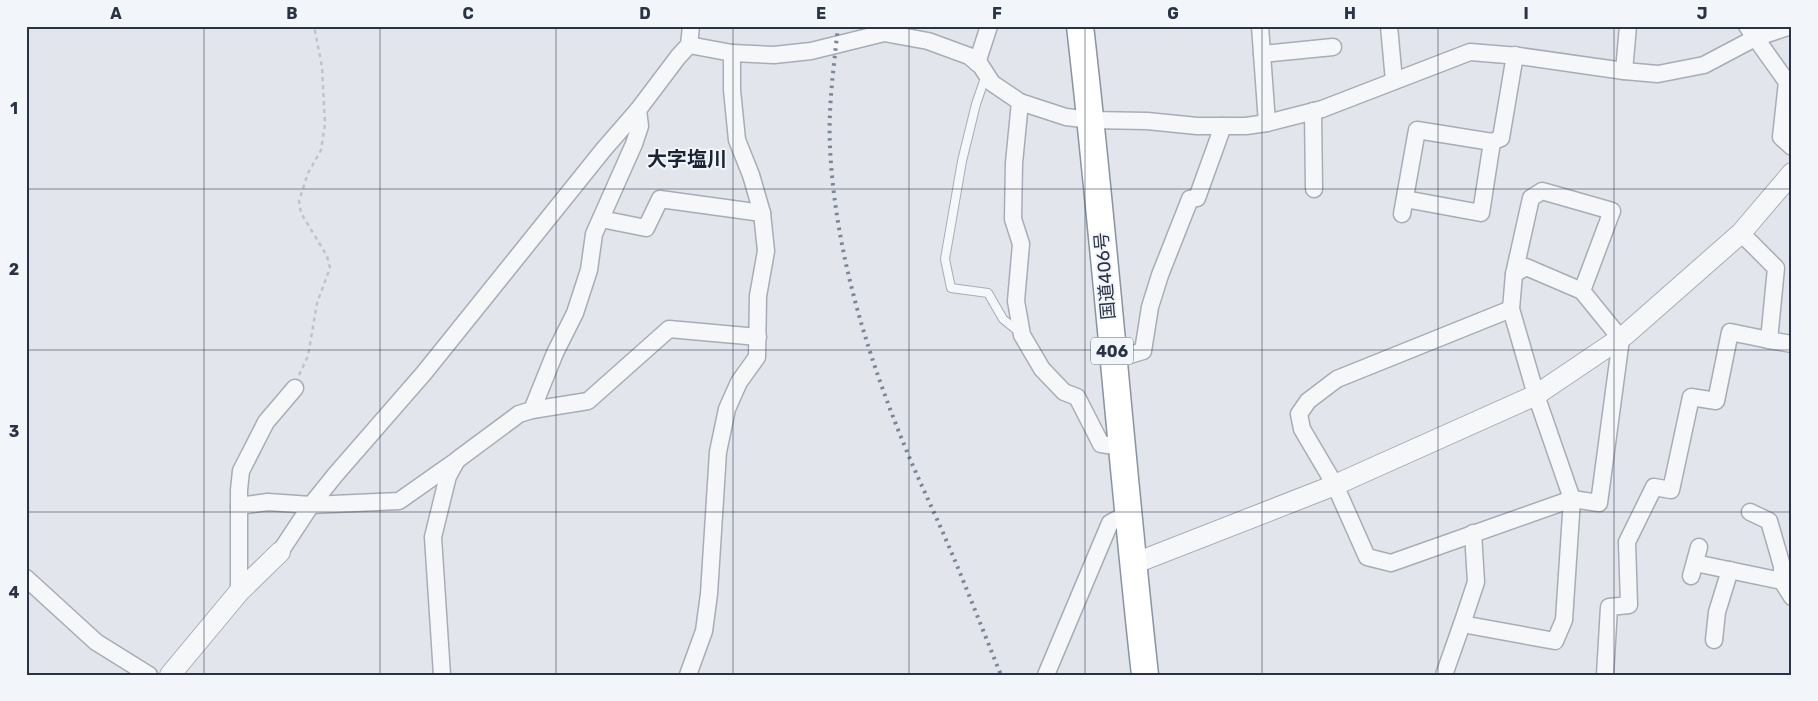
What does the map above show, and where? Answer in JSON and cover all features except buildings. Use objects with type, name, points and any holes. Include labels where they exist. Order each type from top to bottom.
[{"type":"highway","name":"国道406号","points":[[1080,26],[1091,120],[1132,564],[1145,675]]},
{"type":"street","points":[[170,675],[238,592],[280,552],[311,505],[336,474],[424,373],[604,149],[638,110],[689,45],[691,26]]},
{"type":"street","points":[[981,69],[989,26]]},
{"type":"street","points":[[1260,26],[1267,123]]},
{"type":"street","points":[[1389,26],[1394,81]]},
{"type":"street","points":[[1624,71],[1628,26]]},
{"type":"street","points":[[689,45],[732,53],[774,55],[811,50],[884,33],[928,41],[968,56],[992,83],[1020,102],[1066,117],[1091,120],[1147,121],[1197,126],[1246,126],[1267,123],[1313,111],[1470,52],[1515,55],[1624,71],[1658,74],[1704,65],[1751,32],[1788,26],[1792,34]]},
{"type":"street","points":[[1751,32],[1787,82],[1780,137],[1792,147]]},
{"type":"street","points":[[1262,54],[1333,47]]},
{"type":"street","points":[[688,675],[704,631],[709,594],[718,452],[722,429],[727,409],[739,382],[758,357],[758,296],[766,251],[762,213],[751,175],[737,140],[732,90],[732,53]]},
{"type":"street","points":[[1492,142],[1482,213],[1404,206],[1417,130],[1492,142],[1501,138],[1515,55]]},
{"type":"street","points":[[1020,102],[1014,163],[1013,219],[1021,244],[1016,301],[1022,335],[1042,369],[1064,392],[1077,397],[1101,444],[1121,447]]},
{"type":"street","points":[[532,410],[555,353],[575,313],[589,270],[594,234],[634,144],[640,126],[638,110]]},
{"type":"street","points":[[1313,111],[1314,189]]},
{"type":"street","points":[[1113,360],[1142,351],[1150,307],[1160,275],[1190,199],[1196,198],[1223,126]]},
{"type":"street","points":[[1132,564],[1335,485],[1536,395],[1621,338],[1741,233],[1792,173]]},
{"type":"street","points":[[1462,624],[1555,641],[1564,620],[1572,499],[1536,395],[1511,309],[1514,274],[1531,198],[1542,191],[1612,211],[1582,291]]},
{"type":"street","points":[[600,219],[646,228],[660,199],[762,213]]},
{"type":"street","points":[[1741,233],[1776,268],[1769,340]]},
{"type":"street","points":[[1511,309],[1337,379],[1308,401],[1300,414],[1302,429],[1335,485],[1367,557],[1391,563],[1572,499],[1599,504],[1621,338],[1582,291],[1526,267],[1514,274]]},
{"type":"street","points":[[239,506],[268,502],[311,505],[399,501],[519,414],[532,410],[588,401],[669,329],[758,337]]},
{"type":"street","points":[[1605,675],[1608,607],[1629,605],[1627,542],[1654,487],[1671,490],[1691,397],[1716,402],[1730,332],[1792,344]]},
{"type":"street","points":[[238,592],[241,471],[266,422],[294,388]]},
{"type":"street","points":[[442,675],[433,537],[448,476],[457,460]]},
{"type":"street","points":[[1750,512],[1769,521],[1782,566],[1782,581],[1792,597]]},
{"type":"street","points":[[1046,675],[1110,523],[1127,514]]},
{"type":"street","points":[[1444,675],[1476,582],[1473,533]]},
{"type":"street","points":[[1695,562],[1782,581]]},
{"type":"street","points":[[1714,640],[1717,612],[1730,570]]},
{"type":"street","points":[[26,578],[96,642],[148,675]]},
{"type":"lane","points":[[981,69],[976,104],[962,161],[945,259],[951,288],[988,293],[1003,318],[1022,335]]},
{"type":"path","points":[[294,388],[308,356],[317,303],[330,268],[327,256],[301,213],[300,201],[308,173],[321,150],[324,124],[322,67],[314,26]]},
{"type":"railway","points":[[838,26],[833,71],[830,147],[839,227],[856,306],[895,422],[1001,675]]},
{"type":"district","name":"大字塩川","points":[[687,159]]}]
